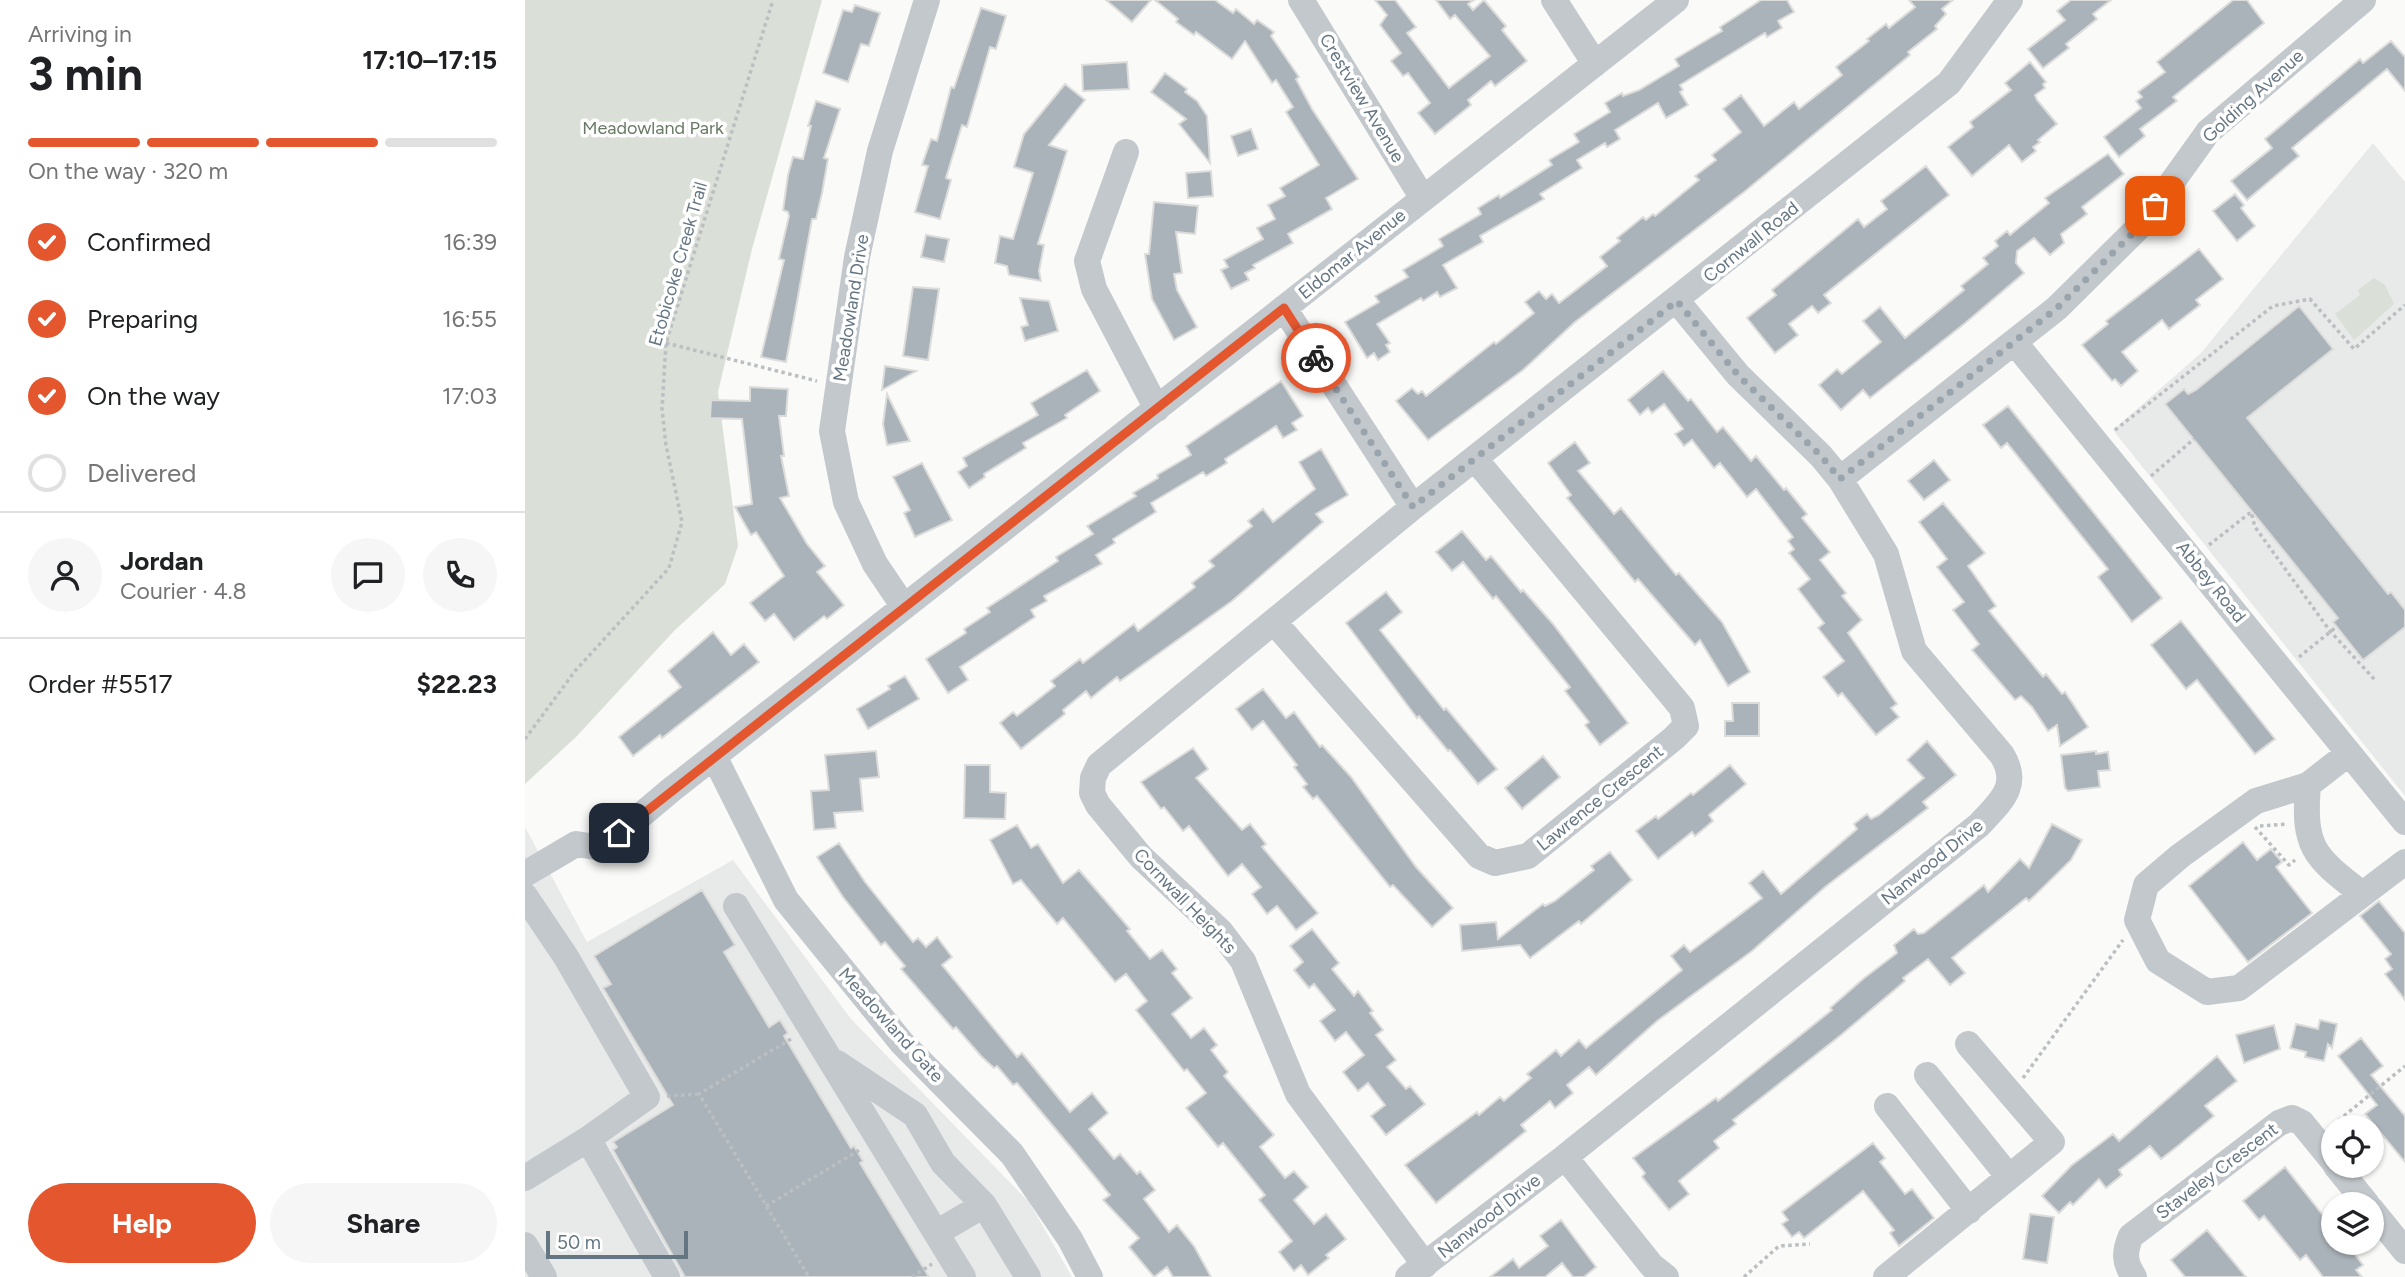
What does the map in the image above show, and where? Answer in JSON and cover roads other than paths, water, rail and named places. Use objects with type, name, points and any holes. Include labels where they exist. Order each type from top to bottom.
[{"type":"street","name":"Meadowland Drive","points":[[904,607],[875,564],[846,502],[832,431],[857,257],[880,151],[927,0]]},
{"type":"street","name":"Crestview Avenue","points":[[1301,0],[1422,197]]},
{"type":"street","points":[[1554,0],[1595,64]]},
{"type":"street","name":"Eldomar Avenue","points":[[525,874],[576,844],[602,848],[1422,197],[1676,0]]},
{"type":"street","name":"Cornwall Road","points":[[1275,622],[1413,507],[1677,301],[1949,83],[2010,0]]},
{"type":"street","name":"Golding Avenue","points":[[1840,479],[1953,387],[2015,343],[2057,308],[2142,224],[2208,132],[2363,0]]},
{"type":"street","points":[[1126,152],[1087,261],[1094,289],[1157,409]]},
{"type":"street","name":"Nanwood Drive","points":[[1416,1271],[1565,1157],[1979,825],[2003,799],[2010,783],[2011,768],[2002,755],[1914,651],[1886,554],[1840,479],[1821,456],[1738,375],[1677,301]]},
{"type":"street","points":[[1284,308],[1413,507]]},
{"type":"street","name":"Abbey Road","points":[[2015,343],[2405,822]]},
{"type":"street","name":"Lawrence Crescent","points":[[1275,622],[1479,856],[1495,863],[1528,856],[1633,772],[1686,726],[1682,708],[1475,459]]},
{"type":"street","name":"Cornwall Heights","points":[[1275,622],[1099,765],[1093,778],[1092,793],[1098,805],[1140,857],[1221,932],[1243,961],[1298,1094],[1416,1271]]},
{"type":"street","points":[[2349,752],[2308,785],[2256,801],[2181,856],[2145,885],[2137,920],[2158,961],[2207,992],[2239,988],[2361,892],[2405,862]]},
{"type":"street","name":"Meadowland Gate","points":[[715,758],[786,900],[902,1043],[1012,1154],[1070,1238],[1090,1277]]},
{"type":"street","points":[[2308,785],[2305,823],[2313,846],[2328,868],[2361,892]]},
{"type":"street","points":[[525,896],[566,957],[647,1097],[588,1139],[525,1178]]},
{"type":"street","points":[[736,906],[963,1277]]},
{"type":"street","points":[[1886,1277],[2052,1142],[1968,1044]]},
{"type":"street","points":[[829,1059],[915,1115],[943,1164],[985,1205],[1028,1277]]},
{"type":"street","points":[[1927,1075],[2009,1177]]},
{"type":"street","points":[[1887,1106],[1969,1211]]},
{"type":"street","name":"Staveley Crescent","points":[[2134,1277],[2127,1266],[2125,1249],[2131,1236],[2261,1134],[2292,1118],[2302,1123],[2321,1147]]},
{"type":"street","points":[[588,1139],[662,1275]]},
{"type":"street","points":[[1565,1157],[1652,1266],[1665,1277]]},
{"type":"street","name":"Staveley Crescent","points":[[2346,1178],[2357,1192]]},
{"type":"street","points":[[936,1233],[985,1205]]},
{"type":"street","points":[[2384,1225],[2405,1251]]},
{"type":"street","points":[[525,1245],[544,1277]]},
{"type":"park label","name":"Meadowland Park","points":[[653,128]]}]
